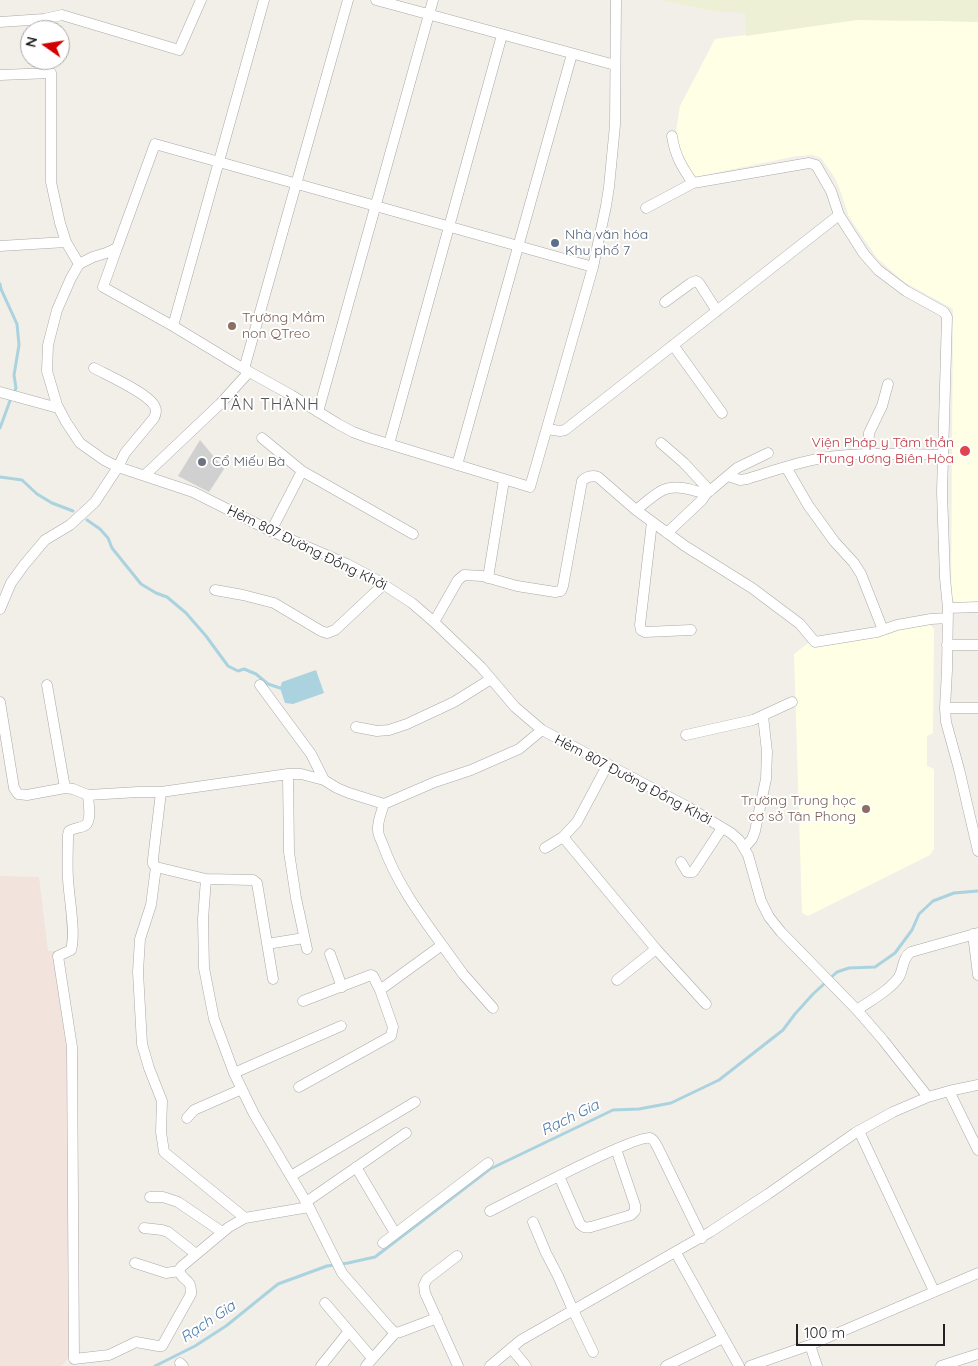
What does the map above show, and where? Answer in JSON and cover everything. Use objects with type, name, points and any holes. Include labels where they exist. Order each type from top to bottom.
[{"type":"street","points":[[0,22],[44,19],[62,15],[179,50],[201,0]]},
{"type":"street","points":[[172,326],[264,0]]},
{"type":"street","points":[[145,475],[229,395],[246,370],[348,0]]},
{"type":"street","points":[[376,0],[615,66]]},
{"type":"street","points":[[318,412],[433,0]]},
{"type":"street","points":[[593,267],[155,144],[103,287],[353,432],[530,487],[593,267],[609,187],[615,125],[616,0]]},
{"type":"street","points":[[388,444],[502,34]]},
{"type":"street","points":[[457,465],[572,54]]},
{"type":"street","points":[[0,75],[51,73],[51,182],[66,242],[79,264],[117,248]]},
{"type":"street","points":[[672,136],[678,160],[693,183]]},
{"type":"street","points":[[646,208],[693,183],[809,163],[813,164],[831,191],[839,215],[864,254],[878,270],[906,291],[944,312],[946,317],[942,492],[948,608],[945,708],[946,722],[978,851]]},
{"type":"street","points":[[547,429],[565,430],[839,215]]},
{"type":"street","points":[[0,246],[66,242]]},
{"type":"street","name":"Hẻm 807 Đường Đồng Khởi","points":[[79,264],[70,278],[56,310],[48,344],[47,371],[58,408],[80,443],[104,460],[118,467],[193,492],[271,531],[347,564],[384,585],[412,603],[434,622],[480,667],[515,707],[542,730],[688,807],[731,833],[748,855],[761,901],[769,917],[781,932],[857,1010]]},
{"type":"street","points":[[665,302],[690,282],[696,281],[717,311]]},
{"type":"street","points":[[673,345],[722,413]]},
{"type":"street","points":[[0,609],[3,592],[24,564],[45,540],[70,525],[94,502],[125,454],[156,413],[155,405],[148,398],[94,368]]},
{"type":"street","points":[[868,454],[869,432],[882,406],[888,384]]},
{"type":"street","points":[[3,393],[58,408]]},
{"type":"street","points":[[262,438],[302,471],[413,534]]},
{"type":"street","points":[[660,443],[684,463],[708,492]]},
{"type":"street","points":[[667,533],[708,492],[737,468],[768,453]]},
{"type":"street","points":[[728,476],[740,480],[746,479],[827,457],[868,454],[943,455]]},
{"type":"street","points":[[786,467],[808,505],[861,574],[883,630]]},
{"type":"street","points":[[271,531],[302,471]]},
{"type":"street","points":[[434,622],[458,580],[464,575],[488,578],[517,586],[555,592],[560,591],[563,586],[582,481],[593,476],[598,477],[636,510],[685,546],[752,588],[800,624],[815,642],[877,632],[897,625],[948,618]]},
{"type":"street","points":[[488,578],[504,480]]},
{"type":"street","points":[[636,510],[663,490],[678,487],[708,492]]},
{"type":"street","points":[[652,522],[640,630],[644,632],[691,630]]},
{"type":"street","points":[[215,590],[243,595],[274,604],[327,633],[335,630],[384,585]]},
{"type":"street","points":[[948,608],[978,607]]},
{"type":"street","points":[[948,645],[978,644]]},
{"type":"street","points":[[356,727],[376,731],[398,727],[454,702],[491,680]]},
{"type":"street","points":[[47,685],[65,788]]},
{"type":"street","points":[[260,685],[312,754],[324,780]]},
{"type":"street","points":[[0,702],[14,788],[18,794],[27,795],[65,788],[88,795],[161,792],[288,774],[301,774],[324,780],[349,793],[384,804],[519,749],[542,730]]},
{"type":"street","points":[[686,734],[742,723],[763,716],[792,702]]},
{"type":"street","points":[[945,708],[978,708]]},
{"type":"street","points":[[744,848],[752,839],[755,831],[766,779],[767,752],[763,716]]},
{"type":"street","points":[[545,848],[563,837],[578,822],[608,764]]},
{"type":"street","points":[[288,774],[289,852],[296,898],[307,949]]},
{"type":"street","points":[[161,792],[153,859],[153,864],[156,867],[151,905],[140,939],[138,972],[142,1044],[162,1101],[161,1132],[164,1152],[245,1218]]},
{"type":"street","points":[[88,795],[88,824],[71,829],[68,835],[68,877],[73,936],[71,950],[58,956],[72,1047],[74,1359],[108,1355],[136,1342],[162,1346],[191,1294],[189,1282],[179,1271]]},
{"type":"street","points":[[384,804],[379,818],[378,830],[396,877],[442,945],[493,1008]]},
{"type":"street","points":[[680,862],[687,872],[693,872],[722,828]]},
{"type":"street","points":[[563,837],[656,949],[706,1004]]},
{"type":"street","points":[[156,867],[206,879],[256,881],[273,979]]},
{"type":"street","points":[[206,879],[203,919],[204,968],[214,1019],[234,1073],[254,1114],[307,1204],[342,1273],[388,1327],[395,1332]]},
{"type":"street","points":[[928,1097],[857,1010],[893,984],[902,972],[905,957],[910,952],[976,934],[978,975]]},
{"type":"street","points":[[267,944],[304,938]]},
{"type":"street","points":[[380,990],[442,945]]},
{"type":"street","points":[[617,980],[656,949]]},
{"type":"street","points":[[330,954],[342,987]]},
{"type":"street","points":[[299,1087],[391,1036],[393,1032],[380,990],[371,975],[303,1001]]},
{"type":"street","points":[[234,1073],[341,1026]]},
{"type":"street","points":[[490,1366],[521,1340],[702,1238],[859,1130],[893,1112],[928,1097],[978,1085]]},
{"type":"street","points":[[187,1118],[194,1110],[242,1089]]},
{"type":"street","points":[[949,1091],[978,1150]]},
{"type":"street","points":[[291,1176],[415,1102]]},
{"type":"street","points":[[859,1130],[934,1291]]},
{"type":"street","points":[[179,1271],[181,1266],[229,1227],[245,1218],[307,1204],[356,1167],[406,1133]]},
{"type":"street","points":[[490,1211],[616,1149],[649,1138],[653,1140],[702,1238]]},
{"type":"street","points":[[559,1176],[582,1226],[586,1228],[591,1227],[632,1215],[636,1206],[616,1149]]},
{"type":"street","points":[[383,1243],[488,1164]]},
{"type":"street","points":[[356,1167],[395,1233]]},
{"type":"street","points":[[150,1196],[163,1197],[178,1202],[222,1232]]},
{"type":"street","points":[[533,1222],[593,1352]]},
{"type":"street","points":[[144,1228],[168,1232],[196,1254]]},
{"type":"street","points":[[676,1252],[739,1366]]},
{"type":"street","points":[[457,1256],[427,1279],[424,1286],[425,1293],[458,1366]]},
{"type":"street","points":[[135,1263],[166,1273],[179,1271]]},
{"type":"street","points":[[750,1366],[810,1345],[978,1273]]},
{"type":"street","points":[[325,1303],[349,1330],[369,1362],[395,1332],[437,1318]]},
{"type":"street","points":[[321,1366],[349,1330]]},
{"type":"street","points":[[666,1366],[724,1338]]},
{"type":"street","points":[[810,1345],[818,1366]]},
{"type":"street","points":[[511,1348],[526,1366]]},
{"type":"street","points":[[941,1366],[978,1354]]},
{"type":"shaded area","points":[[660,0],[978,0],[978,22],[856,20],[746,36],[745,13],[714,11]]},
{"type":"shaded area","name":"Viện Pháp y Tâm thần Trung ương Biên Hòa","points":[[856,20],[978,22],[978,602],[956,602],[953,601],[951,594],[953,309],[904,282],[877,258],[849,217],[835,178],[821,158],[813,155],[797,156],[695,177],[688,170],[675,138],[680,106],[715,39]]},
{"type":"shaded area","name":"Cổ Miếu Bà","points":[[200,440],[224,469],[209,492],[178,476]]},
{"type":"shaded area","name":"Trường Trung học cơ sở Tân Phong","points":[[929,623],[934,629],[933,733],[927,736],[927,766],[934,769],[934,849],[930,855],[808,916],[802,913],[794,654],[811,641],[815,645],[889,634],[892,628]]},
{"type":"shaded area","points":[[0,876],[39,877],[48,951],[54,951],[69,1046],[71,1354],[62,1366],[0,1366]]},
{"type":"water","points":[[316,670],[324,693],[293,704],[285,703],[280,688],[282,682]]},
{"type":"waterway","points":[[0,284],[17,324],[19,345],[14,375],[16,388],[14,393]]},
{"type":"waterway","points":[[0,428],[11,398]]},
{"type":"waterway","points":[[0,477],[22,480],[37,494],[52,503],[73,511]]},
{"type":"waterway","points":[[87,520],[100,529],[108,538],[112,548],[141,584],[167,597],[186,613],[228,666],[238,671],[244,669],[256,674],[268,684],[280,688]]},
{"type":"waterway","name":"Rạch Gia","points":[[155,1366],[195,1346],[226,1326],[278,1284],[327,1266],[375,1257],[490,1169],[613,1110],[639,1109],[671,1103],[719,1080],[783,1030],[813,994],[837,972],[849,968],[875,967],[895,953],[912,930],[919,914],[933,901],[954,893],[978,891]]},
{"type":"place","name":"Nhà văn hóa Khu phố 7","points":[[555,243]]},
{"type":"place","name":"Trường Mầm non QTreo","points":[[232,326]]},
{"type":"place","name":"Viện Pháp y Tâm thần Trung ương Biên Hòa","points":[[965,451]]},
{"type":"place","name":"Cổ Miếu Bà","points":[[202,462]]},
{"type":"place","name":"Trường Trung học cơ sở Tân Phong","points":[[866,809]]},
{"type":"district","name":"TÂN THÀNH","points":[[270,405]]}]
